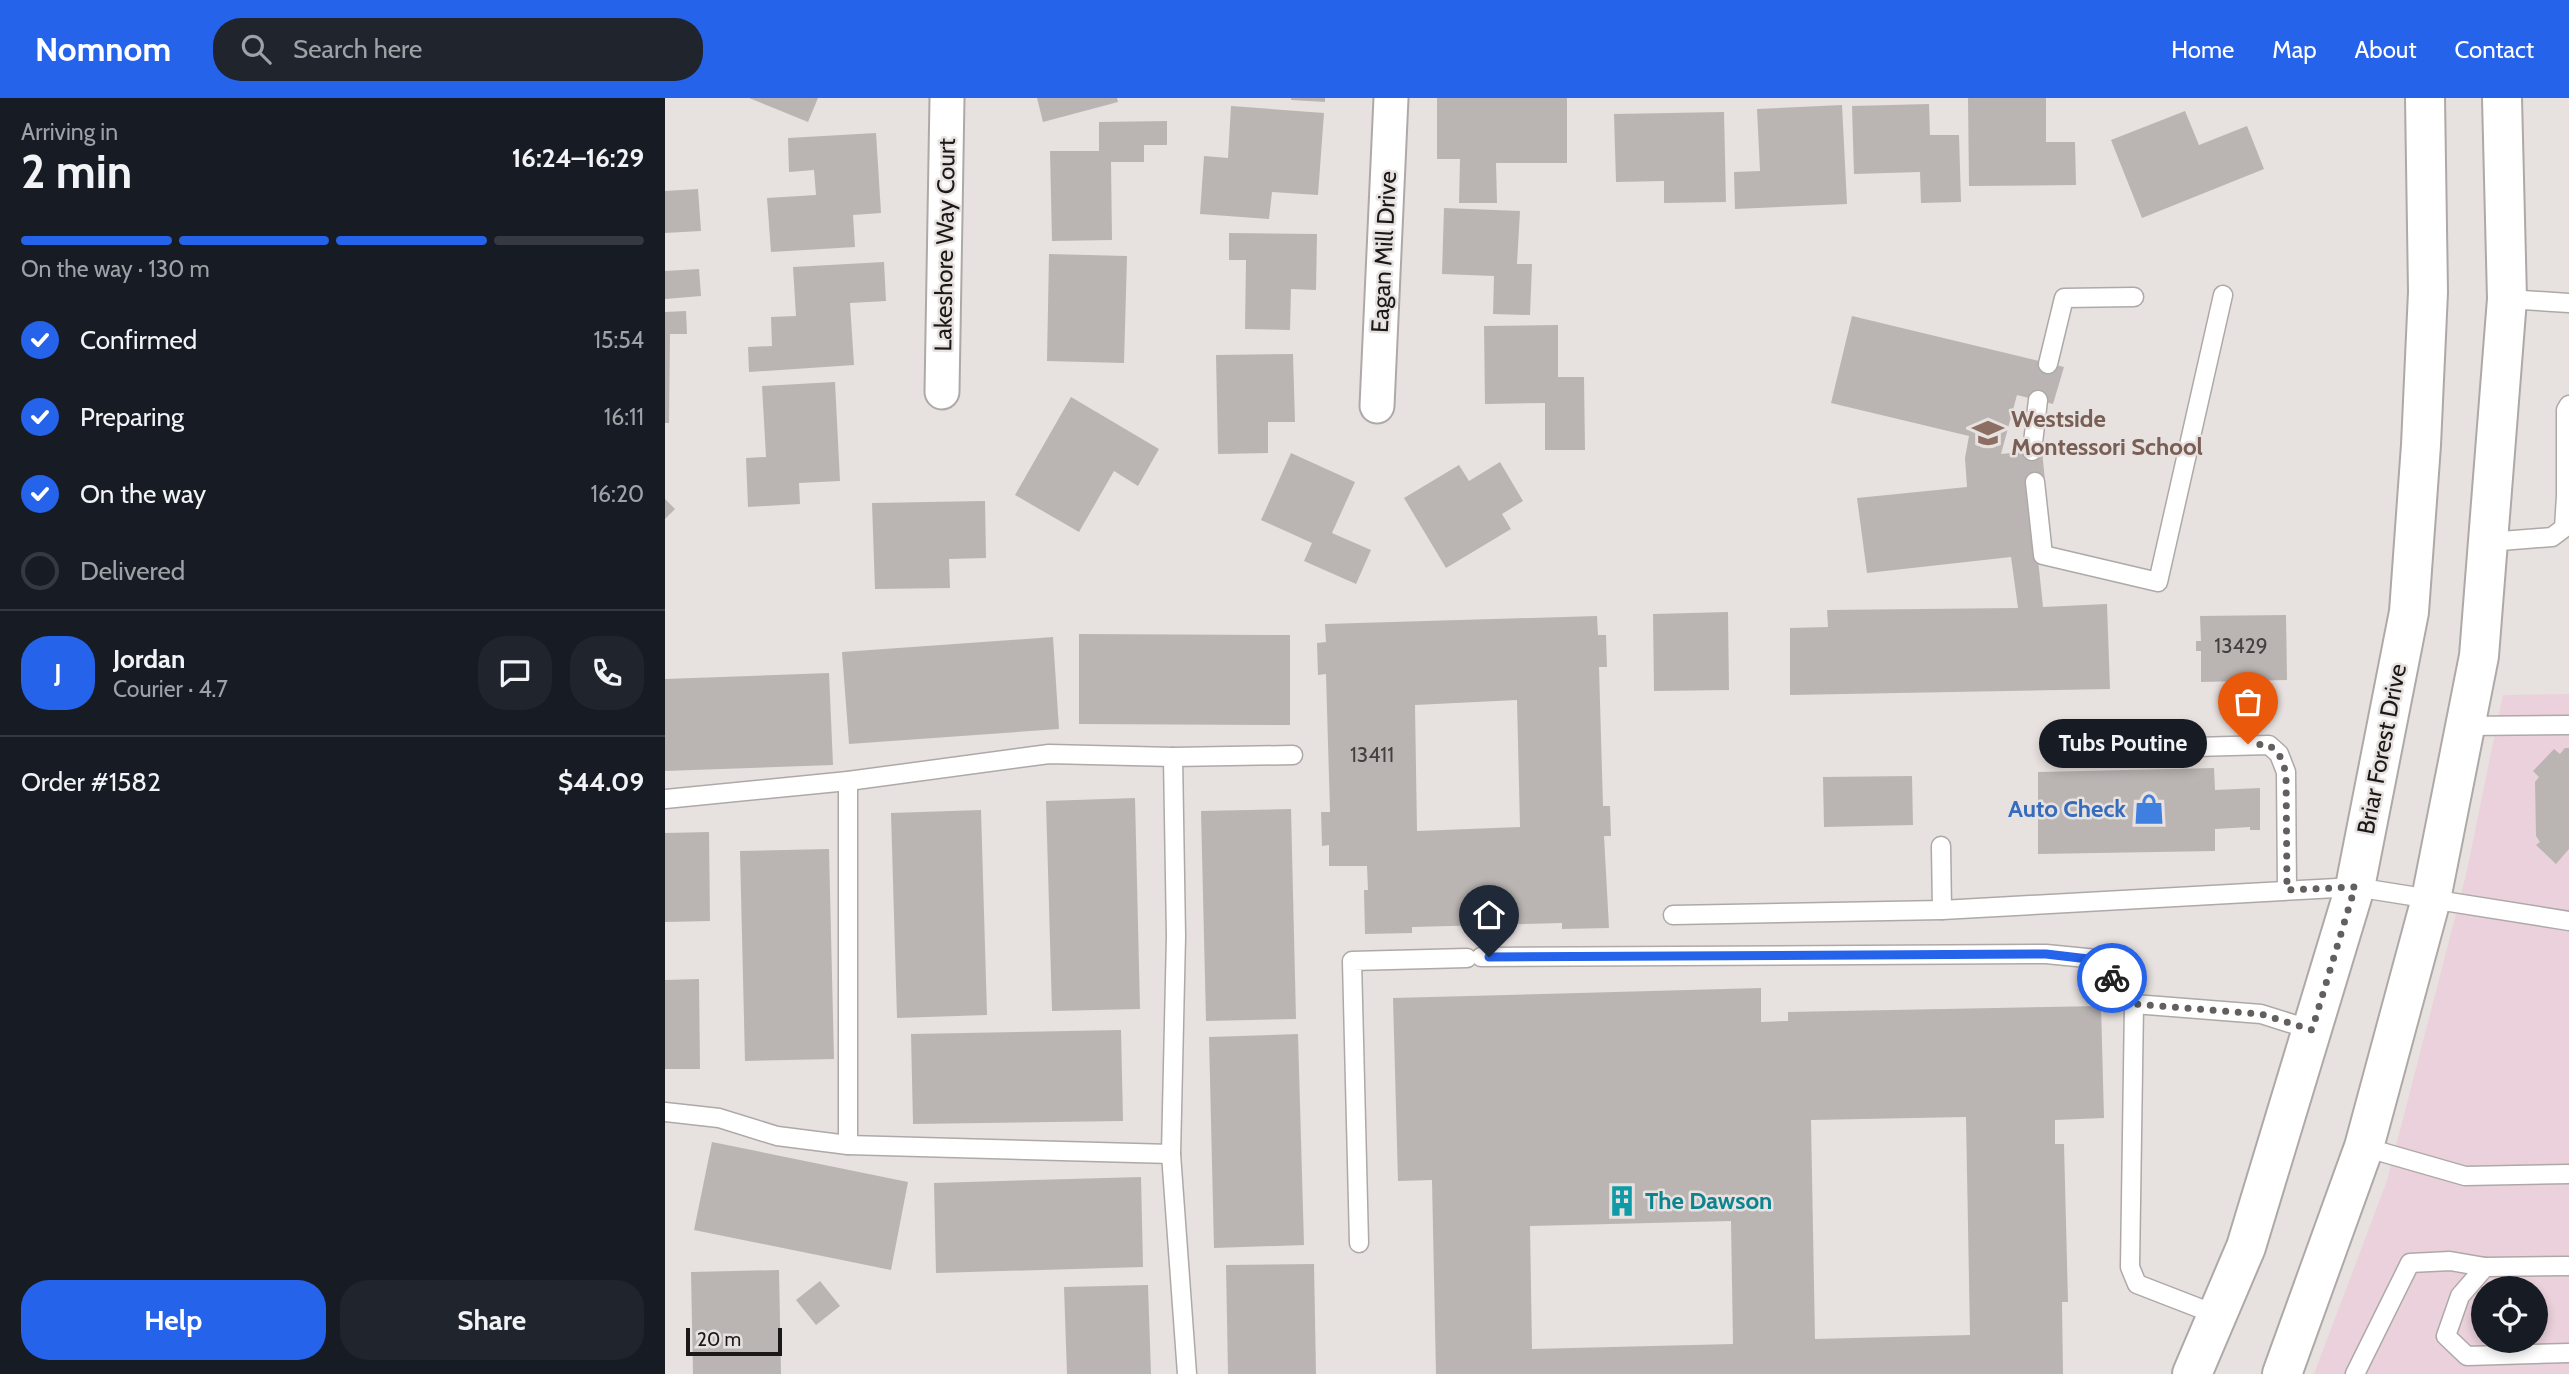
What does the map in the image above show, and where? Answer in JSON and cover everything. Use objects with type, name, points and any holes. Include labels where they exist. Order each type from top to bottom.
[{"type":"main road","name":"Briar Forest Drive","points":[[2192,1374],[2246,1247],[2355,887],[2409,612],[2428,292],[2425,98]]},
{"type":"main road","points":[[2282,1374],[2364,1147],[2431,899],[2480,656],[2507,299],[2502,98]]},
{"type":"street","name":"Lakeshore Way Court","points":[[942,392],[947,98]]},
{"type":"street","name":"Eagan Mill Drive","points":[[1377,406],[1391,98]]},
{"type":"lane","points":[[2035,482],[2043,555],[2158,582],[2223,295]]},
{"type":"lane","points":[[2048,363],[2064,298],[2134,297]]},
{"type":"lane","points":[[2507,299],[2569,303]]},
{"type":"lane","points":[[2032,451],[2038,400]]},
{"type":"lane","points":[[2488,542],[2552,537],[2564,527],[2566,410],[2569,405]]},
{"type":"lane","points":[[2466,726],[2569,725]]},
{"type":"lane","points":[[2082,750],[2269,745],[2279,754],[2286,772],[2287,890]]},
{"type":"lane","points":[[665,799],[848,781],[1049,754],[1173,757],[1293,755]]},
{"type":"lane","points":[[1173,757],[1176,936],[1171,1154],[1187,1374]]},
{"type":"lane","points":[[848,781],[848,1144]]},
{"type":"lane","points":[[1941,846],[1942,910]]},
{"type":"lane","points":[[1673,915],[1942,910],[2355,887],[2569,921]]},
{"type":"lane","points":[[1359,1243],[1352,961],[2046,954],[2097,960],[2134,1004],[2130,1267],[2137,1284],[2217,1315]]},
{"type":"lane","points":[[2134,1004],[2261,1014],[2312,1030]]},
{"type":"lane","points":[[665,1112],[719,1118],[778,1136],[848,1144],[1171,1154]]},
{"type":"lane","points":[[2364,1147],[2465,1176],[2569,1174]]},
{"type":"lane","points":[[2355,1374],[2410,1263],[2450,1261],[2485,1267],[2569,1266]]},
{"type":"lane","points":[[2485,1267],[2460,1296],[2446,1336],[2467,1356],[2569,1353]]},
{"type":"shaded area","points":[[2569,694],[2569,1374],[2314,1374],[2387,1181],[2466,875],[2503,695]]},
{"type":"building","points":[[749,98],[818,98],[808,122]]},
{"type":"building","points":[[1037,98],[1117,98],[1118,102],[1043,122]]},
{"type":"building","points":[[1325,98],[1325,102],[1291,100]]},
{"type":"building","points":[[1437,98],[1567,98],[1567,163],[1496,163],[1497,203],[1459,203],[1460,159],[1437,159]]},
{"type":"building","points":[[1968,98],[2046,98],[2046,142],[2075,142],[2076,185],[1969,186]]},
{"type":"building","points":[[1929,104],[1930,135],[1959,135],[1961,202],[1921,203],[1920,172],[1854,174],[1852,106]]},
{"type":"building","points":[[1842,105],[1847,204],[1735,209],[1734,172],[1760,171],[1757,109]]},
{"type":"building","points":[[1231,106],[1324,113],[1318,195],[1272,192],[1269,219],[1200,214],[1204,156],[1228,158]]},
{"type":"building","points":[[2185,111],[2199,145],[2247,126],[2264,169],[2142,218],[2111,140]]},
{"type":"building","points":[[1724,112],[1726,202],[1664,203],[1664,181],[1616,182],[1614,114]]},
{"type":"building","points":[[1167,121],[1167,145],[1144,145],[1144,162],[1111,162],[1112,240],[1052,241],[1050,151],[1099,151],[1099,122]]},
{"type":"building","points":[[876,133],[881,213],[853,215],[855,247],[771,252],[767,198],[816,195],[814,170],[789,172],[788,138]]},
{"type":"building","points":[[698,189],[701,231],[665,233],[665,191]]},
{"type":"building","points":[[1444,208],[1520,211],[1517,264],[1532,264],[1530,315],[1493,314],[1494,276],[1442,274]]},
{"type":"building","points":[[1229,233],[1317,234],[1316,290],[1291,289],[1290,330],[1245,329],[1246,260],[1229,260]]},
{"type":"building","points":[[1049,254],[1127,256],[1124,363],[1047,361]]},
{"type":"building","points":[[884,262],[886,301],[850,303],[854,365],[749,372],[748,347],[772,346],[771,317],[796,316],[793,267]]},
{"type":"building","points":[[699,269],[701,296],[665,299],[665,271]]},
{"type":"building","points":[[686,311],[687,334],[670,334],[669,423],[665,423],[665,312]]},
{"type":"building","points":[[1852,316],[2064,367],[2053,404],[2017,395],[2001,454],[2042,450],[2045,481],[2030,483],[2043,607],[2107,604],[2110,689],[1790,695],[1790,628],[1828,627],[1827,610],[2018,608],[2011,557],[1867,573],[1857,498],[1967,487],[1965,458],[1969,436],[1831,403]]},
{"type":"building","points":[[1558,325],[1558,377],[1584,377],[1585,450],[1545,450],[1545,403],[1485,404],[1484,326]]},
{"type":"building","points":[[1293,354],[1295,422],[1268,422],[1268,453],[1218,454],[1216,355]]},
{"type":"building","points":[[835,382],[840,481],[799,483],[800,504],[748,507],[746,458],[766,457],[762,386]]},
{"type":"building","points":[[1071,397],[1159,449],[1138,486],[1114,471],[1079,532],[1015,495]]},
{"type":"building","points":[[1291,453],[1355,482],[1332,533],[1371,550],[1356,584],[1304,561],[1312,543],[1261,520]]},
{"type":"building","points":[[1500,462],[1523,501],[1502,514],[1511,529],[1446,568],[1404,498],[1459,465],[1469,481]]},
{"type":"building","points":[[665,499],[675,509],[665,519]]},
{"type":"building","points":[[985,501],[986,558],[949,559],[950,588],[875,589],[872,503]]},
{"type":"building","points":[[1728,612],[1729,690],[1654,691],[1653,614]]},
{"type":"building","points":[[2286,615],[2287,680],[2201,682],[2201,651],[2196,651],[2196,641],[2201,641],[2200,616]]},
{"type":"building","points":[[1597,616],[1598,635],[1606,635],[1607,667],[1599,667],[1603,806],[1610,806],[1611,836],[1604,836],[1609,928],[1562,929],[1562,923],[1412,927],[1412,933],[1365,934],[1364,890],[1368,890],[1367,866],[1329,866],[1329,845],[1322,846],[1321,812],[1330,812],[1326,674],[1318,675],[1317,643],[1326,642],[1325,624]],"holes":[[[1517,700],[1520,827],[1417,831],[1415,705]]]},
{"type":"building","points":[[1079,634],[1290,635],[1290,725],[1079,724]]},
{"type":"building","points":[[1053,637],[1059,729],[849,744],[842,652]]},
{"type":"building","points":[[829,673],[833,765],[665,771],[665,679]]},
{"type":"building","points":[[2565,748],[2569,748],[2569,849],[2556,864],[2536,845],[2540,842],[2536,836],[2535,782],[2539,777],[2533,771],[2554,749],[2560,754]]},
{"type":"building","name":"Auto Check","points":[[2214,768],[2215,790],[2260,788],[2260,830],[2250,830],[2250,827],[2215,829],[2215,851],[2038,854],[2038,772]]},
{"type":"building","points":[[1912,776],[1913,825],[1824,827],[1823,777]]},
{"type":"building","points":[[1135,798],[1140,1009],[1052,1011],[1046,801]]},
{"type":"building","points":[[1291,809],[1296,1019],[1206,1021],[1201,811]]},
{"type":"building","points":[[981,810],[987,1015],[897,1018],[891,813]]},
{"type":"building","points":[[709,832],[710,921],[665,922],[665,833]]},
{"type":"building","points":[[829,849],[834,1059],[745,1061],[740,851]]},
{"type":"building","points":[[699,979],[700,1069],[665,1069],[665,980]]},
{"type":"building","name":"The Dawson","points":[[1761,988],[1761,1022],[1788,1021],[1788,1012],[2101,1006],[2104,1118],[2055,1120],[2055,1144],[2064,1144],[2068,1302],[2062,1302],[2063,1374],[1436,1374],[1432,1180],[1398,1181],[1393,998]],"holes":[[[1966,1117],[1970,1335],[1815,1339],[1811,1120]],[[1731,1221],[1733,1344],[1532,1349],[1530,1226]]]},
{"type":"building","points":[[1121,1030],[1123,1121],[913,1124],[911,1034]]},
{"type":"building","points":[[1298,1034],[1304,1245],[1214,1248],[1209,1037]]},
{"type":"building","points":[[712,1142],[908,1182],[891,1270],[694,1230]]},
{"type":"building","points":[[1141,1177],[1143,1267],[936,1273],[934,1183]]},
{"type":"building","points":[[1314,1264],[1316,1374],[1228,1374],[1226,1265]]},
{"type":"building","points":[[779,1270],[781,1374],[693,1374],[691,1272]]},
{"type":"building","points":[[820,1281],[840,1306],[816,1325],[796,1300]]},
{"type":"building","points":[[1148,1285],[1151,1374],[1067,1374],[1064,1287]]},
{"type":"way so far","points":[[2112,978],[2134,1004],[2261,1014],[2312,1030],[2355,887],[2287,890],[2286,772],[2279,754],[2269,745],[2248,744]]},
{"type":"place","name":"Westside Montessori School","points":[[1988,433]]},
{"type":"place","name":"Tubs Poutine","points":[[2248,744]]},
{"type":"place","name":"Auto Check","points":[[2149,809]]},
{"type":"place","name":"The Dawson","points":[[1622,1201]]},
{"type":"route","points":[[1489,957],[2046,954],[2097,960],[2112,978]]}]
